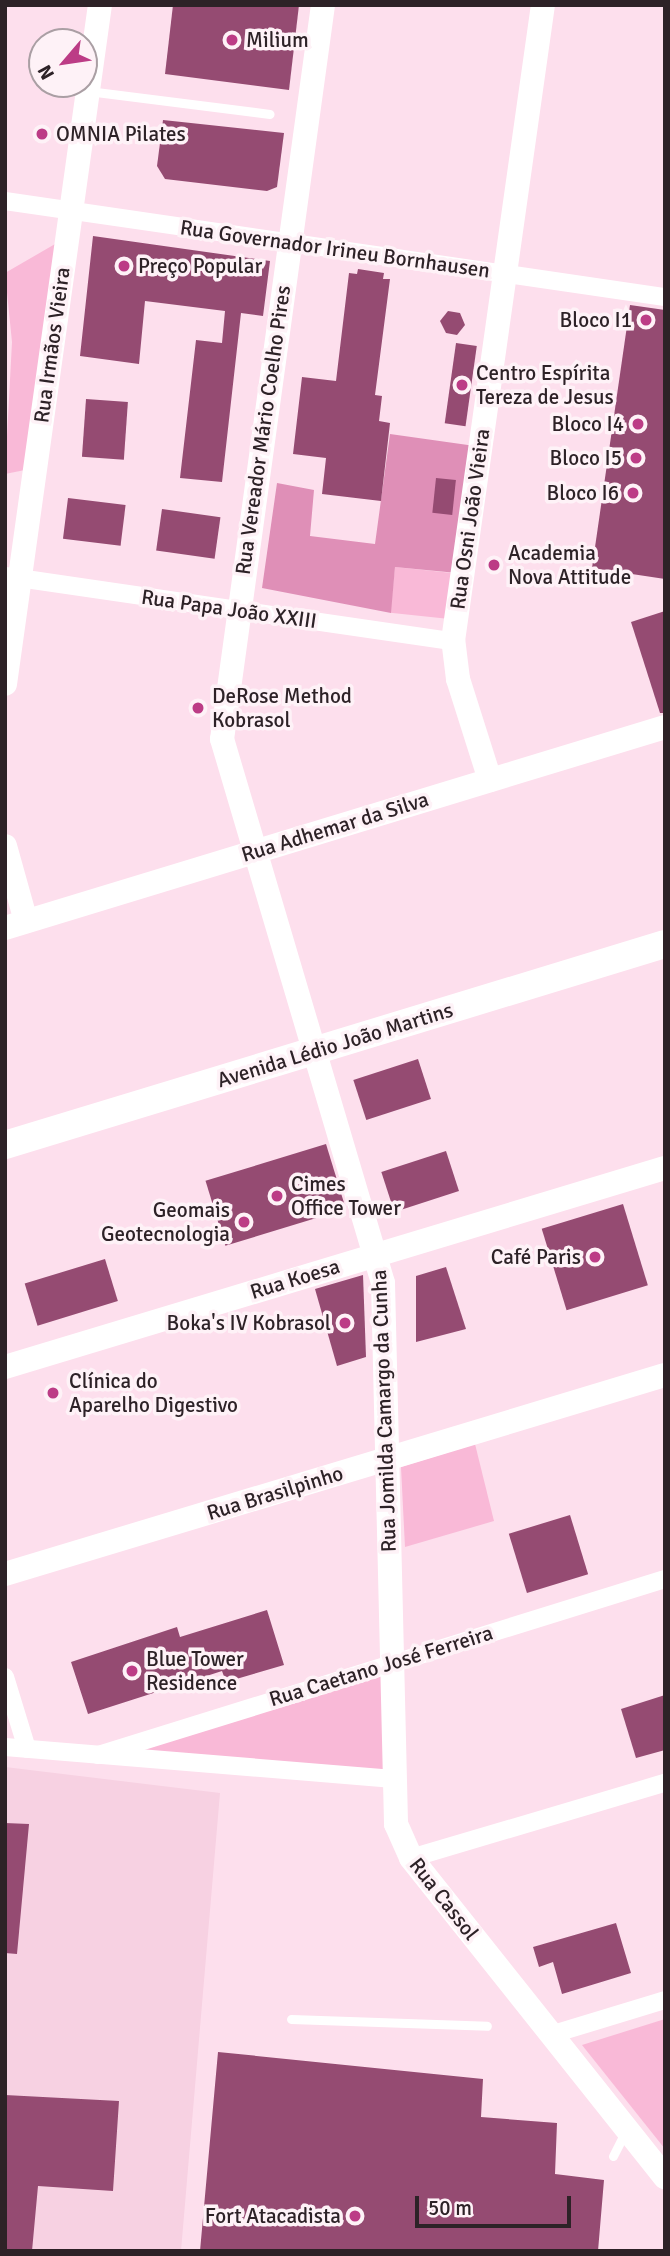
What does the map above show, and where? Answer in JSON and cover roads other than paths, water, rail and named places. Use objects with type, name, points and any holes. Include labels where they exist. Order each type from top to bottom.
[{"type":"main road","name":"Avenida Lédio João Martins","points":[[5,1145],[665,944]]},
{"type":"street","name":"Rua Irmãos Vieira","points":[[97,28],[100,5]]},
{"type":"street","name":"Rua Vereador Mário Coelho Pires","points":[[254,852],[222,739],[323,5]]},
{"type":"street","name":"Rua Osni João Vieira","points":[[490,780],[458,679],[453,641],[543,5]]},
{"type":"street","name":"Rua Irmãos Vieira","points":[[5,684],[12,577],[72,211],[87,98]]},
{"type":"street","name":"Rua Governador Irineu Bornhausen","points":[[5,201],[665,297]]},
{"type":"street","name":"Rua Papa João XXIII","points":[[12,577],[453,641]]},
{"type":"street","name":"Rua Adhemar da Silva","points":[[16,925],[665,727]]},
{"type":"street","points":[[5,846],[16,925]]},
{"type":"street","name":"Rua Jomilda Camargo da Cunha","points":[[254,852],[377,1254],[383,1283],[392,1663],[391,1779]]},
{"type":"street","name":"Rua Koesa","points":[[5,1367],[665,1168]]},
{"type":"street","name":"Rua Brasilpinho","points":[[5,1574],[665,1376]]},
{"type":"street","name":"Rua Caetano José Ferreira","points":[[98,1755],[665,1579]]},
{"type":"street","points":[[5,1677],[27,1749]]},
{"type":"street","points":[[5,1747],[391,1779]]},
{"type":"street","name":"Rua Cassol","points":[[391,1779],[396,1824],[411,1858],[665,2177]]},
{"type":"street","points":[[411,1858],[665,1783]]},
{"type":"street","points":[[552,2034],[665,2000]]},
{"type":"lane","points":[[98,92],[270,114]]},
{"type":"lane","points":[[291,2019],[487,2026]]},
{"type":"lane","points":[[613,2156],[627,2129]]},
{"type":"place","name":"Milium","points":[[232,40]]},
{"type":"place","name":"OMNIA Pilates","points":[[42,134]]},
{"type":"place","name":"Preço Popular","points":[[124,266]]},
{"type":"place","name":"Bloco I1","points":[[646,320]]},
{"type":"place","name":"Centro Espírita Tereza de Jesus","points":[[462,385]]},
{"type":"place","name":"Bloco I4","points":[[638,424]]},
{"type":"place","name":"Bloco I5","points":[[636,458]]},
{"type":"place","name":"Bloco I6","points":[[633,493]]},
{"type":"place","name":"Academia Nova Attitude","points":[[494,565]]},
{"type":"place","name":"DeRose Method Kobrasol","points":[[198,708]]},
{"type":"place","name":"Cimes Office Tower","points":[[277,1196]]},
{"type":"place","name":"Geomais Geotecnologia","points":[[244,1222]]},
{"type":"place","name":"Café Paris","points":[[595,1257]]},
{"type":"place","name":"Boka's IV Kobrasol","points":[[345,1323]]},
{"type":"place","name":"Clínica do Aparelho Digestivo","points":[[53,1393]]},
{"type":"place","name":"Blue Tower Residence","points":[[132,1671]]},
{"type":"place","name":"Fort Atacadista","points":[[355,2216]]}]
